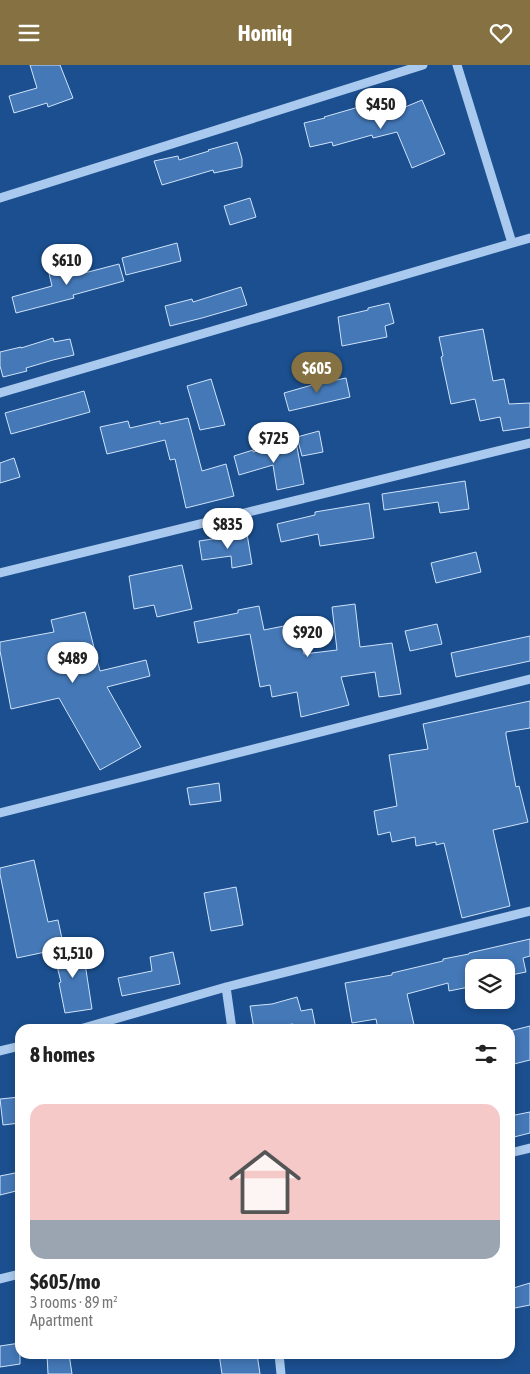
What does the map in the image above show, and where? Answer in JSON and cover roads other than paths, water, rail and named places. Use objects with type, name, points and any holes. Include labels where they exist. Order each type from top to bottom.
[{"type":"street","points":[[0,198],[423,65]]},
{"type":"street","points":[[458,65],[512,243]]},
{"type":"street","points":[[0,393],[530,238]]},
{"type":"street","points":[[0,573],[530,443]]},
{"type":"street","points":[[0,813],[530,679]]},
{"type":"street","points":[[97,1024],[226,987],[530,911]]},
{"type":"street","points":[[226,987],[231,1024]]},
{"type":"street","points":[[0,1051],[15,1047]]},
{"type":"street","points":[[515,1152],[530,1148]]},
{"type":"street","points":[[0,1279],[15,1276]]},
{"type":"street","points":[[280,1359],[282,1374]]}]
